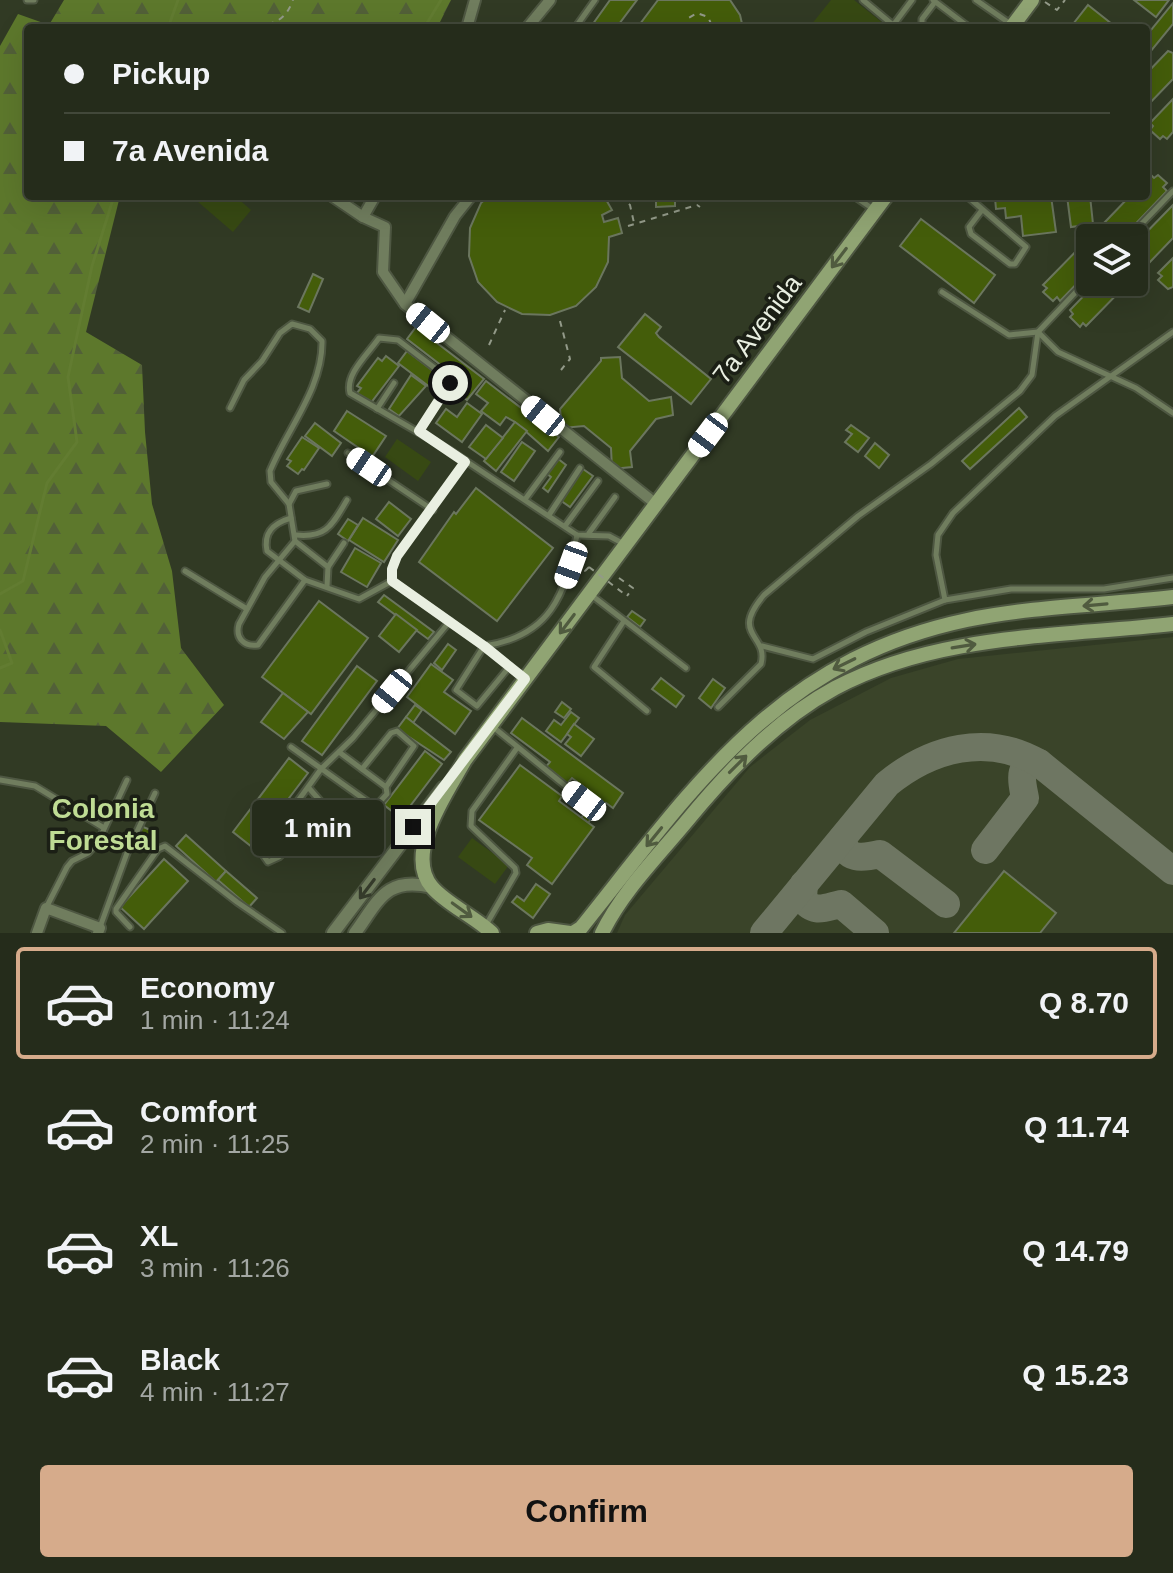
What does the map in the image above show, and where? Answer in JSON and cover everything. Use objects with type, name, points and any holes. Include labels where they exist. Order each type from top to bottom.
[{"type":"main road","points":[[1014,24],[1032,0]]},
{"type":"main road","name":"7a Avenida","points":[[432,887],[422,867],[424,840],[465,760],[878,201]]},
{"type":"main road","points":[[537,933],[548,930],[571,933],[581,928],[701,779],[729,749],[762,719],[830,672],[907,637],[965,621],[1030,611],[1173,597]]},
{"type":"main road","points":[[602,933],[622,900],[738,762],[807,705],[833,689],[883,667],[939,650],[1173,624]]},
{"type":"main road","points":[[432,887],[488,930]]},
{"type":"street","points":[[468,24],[475,0]]},
{"type":"street","points":[[530,24],[550,0]]},
{"type":"street","points":[[338,200],[385,227],[383,272],[405,304],[656,504]]},
{"type":"street","points":[[363,217],[373,200]]},
{"type":"street","points":[[405,304],[455,216],[468,200]]},
{"type":"street","name":"7a Avenida","points":[[333,933],[465,760]]},
{"type":"street","points":[[355,933],[388,890],[407,883],[432,887]]},
{"type":"street","points":[[37,933],[46,908],[99,931]]},
{"type":"lane","points":[[27,0],[34,0]]},
{"type":"lane","points":[[578,24],[595,0]]},
{"type":"lane","points":[[863,0],[890,24]]},
{"type":"lane","points":[[894,24],[912,0]]},
{"type":"lane","points":[[976,0],[1008,24]]},
{"type":"lane","points":[[922,24],[934,1],[965,24]]},
{"type":"lane","points":[[1141,224],[1173,191]]},
{"type":"lane","points":[[971,200],[1026,247],[1015,264],[1010,264],[971,234],[969,227],[982,210]]},
{"type":"lane","points":[[942,292],[1009,335],[1038,332]]},
{"type":"lane","points":[[1076,292],[1038,332],[1032,375],[1020,391],[931,464],[858,516],[764,595],[753,608],[749,628],[753,639],[761,646],[813,659],[866,632],[945,600],[1011,589],[1104,589],[1173,578]]},
{"type":"lane","points":[[230,408],[244,380],[262,361],[280,333],[292,324],[310,329],[322,341],[322,358],[304,406],[270,471],[271,482],[289,504],[295,538],[328,567]]},
{"type":"lane","points":[[1038,332],[1058,352],[1136,388],[1173,413]]},
{"type":"lane","points":[[945,600],[936,555],[938,535],[953,513],[1055,416],[1173,332]]},
{"type":"lane","points":[[419,431],[450,383],[449,379],[398,340],[379,338],[348,384],[350,393],[419,431],[526,498],[577,535],[609,536],[626,545]]},
{"type":"lane","points":[[377,409],[394,383]]},
{"type":"lane","points":[[526,498],[560,452]]},
{"type":"lane","points":[[348,453],[433,510]]},
{"type":"lane","points":[[392,581],[397,556],[465,462]]},
{"type":"lane","points":[[549,515],[580,468]]},
{"type":"lane","points":[[565,526],[598,481]]},
{"type":"lane","points":[[289,504],[296,491],[327,484]]},
{"type":"lane","points":[[589,534],[615,497]]},
{"type":"lane","points":[[295,538],[314,537],[323,532],[334,522],[347,500]]},
{"type":"lane","points":[[291,518],[277,522],[267,534],[267,551],[305,580],[359,599],[392,581]]},
{"type":"lane","points":[[510,666],[480,704],[473,705],[458,693],[458,685],[484,646],[518,639],[541,624],[562,590],[577,535]]},
{"type":"lane","points":[[295,538],[265,577],[247,609],[236,633],[239,639],[251,646],[258,645],[305,580]]},
{"type":"lane","points":[[327,586],[328,567],[344,543]]},
{"type":"lane","points":[[185,571],[247,609]]},
{"type":"lane","points":[[392,581],[525,679]]},
{"type":"lane","points":[[589,594],[686,668]]},
{"type":"lane","points":[[308,787],[322,803],[323,817],[279,857],[268,862],[261,852],[321,769],[450,621]]},
{"type":"lane","points":[[624,621],[594,667],[647,711]]},
{"type":"lane","points":[[718,707],[761,664],[761,646]]},
{"type":"lane","points":[[491,726],[584,801]]},
{"type":"lane","points":[[291,747],[375,807],[387,794],[386,787],[414,746],[397,731],[391,733],[362,769]]},
{"type":"lane","points":[[488,930],[516,873],[515,868],[471,826],[470,819],[472,811],[517,748]]},
{"type":"lane","points":[[339,752],[386,787]]},
{"type":"lane","points":[[0,780],[35,786],[104,828]]},
{"type":"lane","points":[[46,908],[67,867],[94,848],[127,780]]},
{"type":"lane","points":[[99,931],[127,853],[155,793]]},
{"type":"lane","points":[[130,927],[116,909],[158,849],[165,846],[282,933]]},
{"type":"path","points":[[265,24],[281,21],[293,0]]},
{"type":"path","points":[[1042,0],[1057,10],[1064,0]]},
{"type":"path","points":[[685,24],[687,19],[697,13],[708,17],[711,24]]},
{"type":"path","points":[[624,200],[630,205],[634,224]]},
{"type":"path","points":[[628,226],[697,205],[700,207]]},
{"type":"path","points":[[489,345],[505,310]]},
{"type":"path","points":[[560,321],[570,359],[561,370]]},
{"type":"path","points":[[585,571],[589,567],[627,596],[633,588],[607,569]]},
{"type":"shaded area","points":[[1173,637],[1173,933],[617,933],[625,915],[750,767],[810,720],[891,678],[958,659]]},
{"type":"green space","points":[[64,0],[451,0],[439,24],[50,24]]},
{"type":"green space","points":[[831,0],[854,0],[884,24],[812,24]]},
{"type":"green space","points":[[18,14],[46,24],[24,24],[24,200],[119,200],[86,332],[142,365],[152,504],[172,571],[181,648],[224,705],[161,772],[106,726],[0,722],[0,46]]},
{"type":"green space","points":[[240,200],[251,210],[233,232],[197,201]]},
{"type":"green space","points":[[397,439],[431,462],[418,481],[385,457]]},
{"type":"green space","points":[[472,838],[509,865],[495,884],[458,857]]},
{"type":"building","points":[[610,0],[637,0],[619,24],[593,24]]},
{"type":"building","points":[[658,0],[730,0],[742,24],[640,24]]},
{"type":"building","points":[[1134,0],[1169,0],[1156,17]]},
{"type":"building","points":[[1173,3],[1173,24],[1150,52],[1150,31]]},
{"type":"building","points":[[1088,5],[1112,24],[1073,24]]},
{"type":"building","points":[[1168,51],[1173,53],[1173,79],[1150,103],[1150,70]]},
{"type":"building","points":[[1173,99],[1173,132],[1167,139],[1163,136],[1160,139],[1150,130],[1153,126],[1150,123]]},
{"type":"building","points":[[1158,175],[1167,183],[1163,187],[1167,191],[1135,224],[1105,222],[1126,200],[1150,200],[1150,176],[1154,178]]},
{"type":"building","points":[[484,200],[606,200],[612,210],[602,215],[604,222],[618,218],[622,233],[609,237],[608,262],[596,287],[576,306],[550,315],[522,314],[497,302],[478,282],[469,256],[470,228]]},
{"type":"building","points":[[656,200],[675,200],[675,206],[656,207]]},
{"type":"building","points":[[995,200],[1052,200],[1056,232],[1023,236],[1021,216],[1006,218],[1005,208],[996,209]]},
{"type":"building","points":[[1068,200],[1090,200],[1093,224],[1071,227]]},
{"type":"building","points":[[1173,205],[1173,238],[1149,263],[1148,231]]},
{"type":"building","points":[[921,219],[995,275],[974,303],[900,246]]},
{"type":"building","points":[[1076,251],[1076,284],[1060,301],[1057,297],[1053,301],[1043,292],[1047,288],[1043,285]]},
{"type":"building","points":[[1173,258],[1173,287],[1168,289],[1158,280],[1162,276],[1158,273]]},
{"type":"building","points":[[313,274],[323,279],[309,312],[298,307]]},
{"type":"building","points":[[1084,296],[1115,296],[1086,326],[1083,323],[1080,327],[1070,317],[1073,314],[1070,310]]},
{"type":"building","points":[[645,314],[661,327],[656,333],[659,337],[711,379],[691,404],[618,347]]},
{"type":"building","points":[[416,327],[484,379],[467,400],[457,392],[464,383],[407,339]]},
{"type":"building","points":[[407,351],[448,382],[439,394],[398,363]]},
{"type":"building","points":[[386,356],[399,366],[370,404],[356,394],[361,388],[357,386],[378,358],[382,361]]},
{"type":"building","points":[[620,357],[622,378],[649,401],[671,397],[673,415],[656,419],[630,451],[632,467],[612,469],[611,448],[584,426],[562,428],[560,409],[601,358]]},
{"type":"building","points":[[411,375],[426,386],[399,416],[389,409]]},
{"type":"building","points":[[486,381],[559,437],[548,451],[515,422],[506,417],[500,425],[481,411],[488,403],[476,394]]},
{"type":"building","points":[[467,403],[482,414],[462,442],[436,423],[446,409],[457,417]]},
{"type":"building","points":[[1019,408],[1027,417],[970,469],[962,461]]},
{"type":"building","points":[[347,411],[386,436],[372,457],[334,431]]},
{"type":"building","points":[[515,422],[527,431],[496,471],[484,461]]},
{"type":"building","points":[[315,423],[341,443],[332,456],[305,436]]},
{"type":"building","points":[[486,425],[503,438],[486,459],[469,447]]},
{"type":"building","points":[[851,425],[869,438],[858,452],[845,442],[852,434],[846,430]]},
{"type":"building","points":[[302,437],[319,448],[298,474],[287,466],[291,461],[287,459]]},
{"type":"building","points":[[522,442],[535,451],[514,481],[501,472]]},
{"type":"building","points":[[875,443],[889,455],[879,468],[865,456]]},
{"type":"building","points":[[557,458],[566,465],[548,492],[543,488],[551,477],[546,473]]},
{"type":"building","points":[[583,469],[593,476],[570,507],[560,500]]},
{"type":"building","points":[[476,488],[553,548],[497,621],[419,562],[454,512],[456,514]]},
{"type":"building","points":[[389,502],[411,519],[398,536],[376,519]]},
{"type":"building","points":[[363,518],[398,540],[384,562],[349,540]]},
{"type":"building","points":[[348,519],[358,525],[348,541],[338,534]]},
{"type":"building","points":[[355,548],[381,563],[367,587],[341,572]]},
{"type":"building","points":[[384,595],[434,632],[428,639],[378,602]]},
{"type":"building","points":[[319,601],[368,638],[311,714],[262,677]]},
{"type":"building","points":[[632,611],[645,620],[640,627],[627,617]]},
{"type":"building","points":[[396,614],[417,630],[399,652],[379,636]]},
{"type":"building","points":[[448,644],[456,650],[442,670],[434,663]]},
{"type":"building","points":[[431,664],[453,680],[444,692],[471,711],[455,734],[407,697]]},
{"type":"building","points":[[357,666],[377,681],[322,755],[302,741]]},
{"type":"building","points":[[661,678],[684,696],[676,707],[652,689]]},
{"type":"building","points":[[713,679],[725,688],[711,708],[699,698]]},
{"type":"building","points":[[283,693],[308,712],[284,739],[261,722]]},
{"type":"building","points":[[562,702],[571,709],[564,718],[555,712]]},
{"type":"building","points":[[415,705],[422,710],[413,723],[406,717]]},
{"type":"building","points":[[571,712],[579,718],[561,742],[546,731],[554,720],[561,725]]},
{"type":"building","points":[[406,717],[451,752],[444,760],[397,729]]},
{"type":"building","points":[[522,718],[623,793],[613,808],[606,803],[588,823],[581,818],[597,797],[572,778],[566,785],[544,769],[550,762],[511,733]]},
{"type":"building","points":[[574,724],[594,739],[581,756],[565,744],[571,737],[567,734]]},
{"type":"building","points":[[425,751],[442,764],[401,818],[384,805]]},
{"type":"building","points":[[289,758],[308,773],[252,847],[233,832]]},
{"type":"building","points":[[520,765],[562,796],[559,801],[594,827],[552,884],[527,865],[532,858],[479,820]]},
{"type":"building","points":[[141,826],[155,832],[148,849],[134,843]]},
{"type":"building","points":[[186,835],[226,871],[216,882],[176,846]]},
{"type":"building","points":[[164,859],[188,881],[144,929],[120,907]]},
{"type":"building","points":[[226,871],[257,898],[249,907],[218,880]]},
{"type":"building","points":[[1004,871],[1056,913],[1040,933],[954,933]]},
{"type":"building","points":[[536,884],[550,894],[533,918],[512,902],[517,896],[524,901]]},
{"type":"waterway","points":[[169,24],[178,0]]},
{"type":"waterway","points":[[426,24],[441,0]]},
{"type":"waterway","points":[[0,594],[23,581],[47,483],[77,442],[68,377],[92,266],[113,200]]},
{"type":"waterway","points":[[0,630],[12,663],[0,668]]},
{"type":"taxiway","points":[[764,933],[887,784],[922,761],[960,749],[1000,749],[1039,763],[1173,871]]},
{"type":"taxiway","points":[[985,850],[1025,798],[1024,770],[1039,763]]},
{"type":"taxiway","points":[[843,838],[851,854],[861,857],[880,854],[946,904]]},
{"type":"taxiway","points":[[804,884],[803,898],[811,907],[841,904],[875,933]]},
{"type":"district","name":"Colonia Forestal","points":[[103,824]]},
{"type":"route","points":[[413,827],[525,679],[392,581],[397,556],[465,462],[419,431],[450,383]]}]
